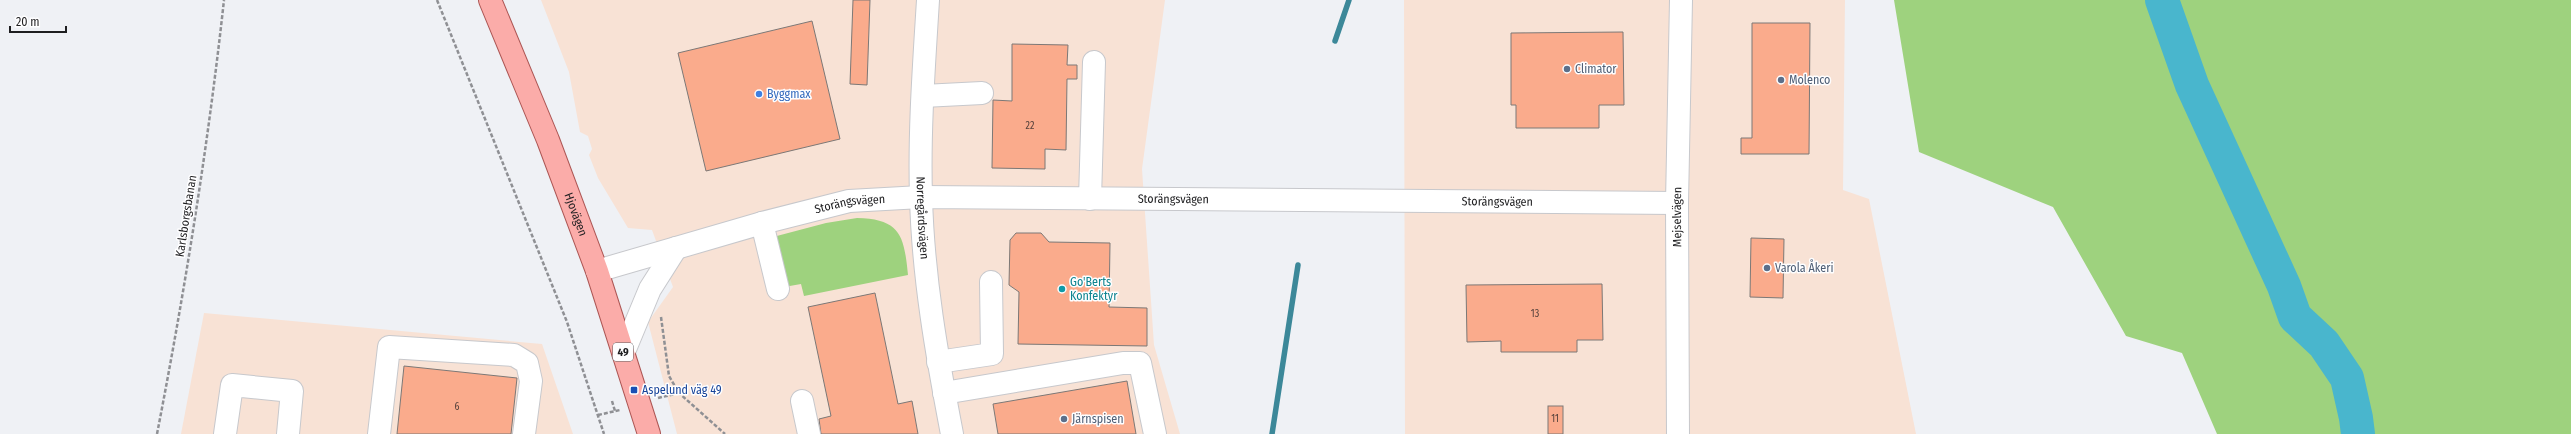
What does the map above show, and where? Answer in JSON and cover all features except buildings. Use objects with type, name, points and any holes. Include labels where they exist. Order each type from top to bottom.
[{"type":"main road","name":"Hjovägen","points":[[490,0],[548,140],[597,271],[649,434]]},
{"type":"street","name":"Norregårdsvägen","points":[[928,0],[922,96],[921,197],[927,277],[938,362],[952,434]]},
{"type":"street","name":"Mejselvägen","points":[[1678,434],[1677,203],[1681,0]]},
{"type":"street","points":[[1090,199],[1094,62]]},
{"type":"street","points":[[922,96],[982,93]]},
{"type":"street","name":"Storängsvägen","points":[[597,271],[762,223],[849,201],[921,197],[1677,203]]},
{"type":"street","points":[[762,223],[778,289]]},
{"type":"street","points":[[623,354],[650,289],[676,248]]},
{"type":"street","points":[[938,362],[992,354],[991,282]]},
{"type":"street","points":[[379,434],[389,347],[514,354],[527,363],[531,381],[524,434]]},
{"type":"street","points":[[944,393],[1123,363],[1140,363],[1155,434]]},
{"type":"street","points":[[225,434],[232,385],[292,391],[288,434]]},
{"type":"street","points":[[802,401],[809,434]]},
{"type":"path","name":"Karlsborgsbanan","points":[[157,434],[181,307],[215,83],[224,0]]},
{"type":"path","points":[[437,0],[567,322],[604,434]]},
{"type":"path","points":[[658,313],[662,319],[669,376],[679,393],[725,434]]},
{"type":"path","points":[[612,401],[615,411]]},
{"type":"shaded area","points":[[541,0],[1165,0],[1142,169],[1154,345],[1180,434],[677,434],[648,322],[673,287],[652,230],[628,228],[598,178],[589,155],[592,149],[588,136],[580,132],[569,72]]},
{"type":"shaded area","points":[[1404,0],[1845,0],[1843,190],[1869,199],[1916,434],[1405,434]]},
{"type":"shaded area","points":[[204,313],[542,344],[573,434],[181,434]]},
{"type":"green space","points":[[1894,0],[2571,0],[2571,434],[2217,434],[2182,353],[2126,336],[2053,207],[1919,152]]},
{"type":"green space","points":[[857,218],[872,219],[883,222],[898,232],[905,250],[908,275],[804,296],[801,284],[784,287],[773,237],[826,223]]},
{"type":"waterway","points":[[1335,41],[1349,0]]},
{"type":"waterway","points":[[2162,0],[2192,85],[2284,286],[2295,317],[2324,344],[2347,378],[2358,434]]},
{"type":"waterway","points":[[1272,434],[1298,265]]},
{"type":"place","name":"Climator","points":[[1567,69]]},
{"type":"place","name":"Molenco","points":[[1781,80]]},
{"type":"place","name":"Byggmax","points":[[759,94]]},
{"type":"place","name":"Varola Åkeri","points":[[1767,268]]},
{"type":"place","name":"Go'Berts Konfektyr","points":[[1062,289]]},
{"type":"place","name":"Aspelund väg 49","points":[[634,390]]},
{"type":"place","name":"Järnspisen","points":[[1064,419]]}]
